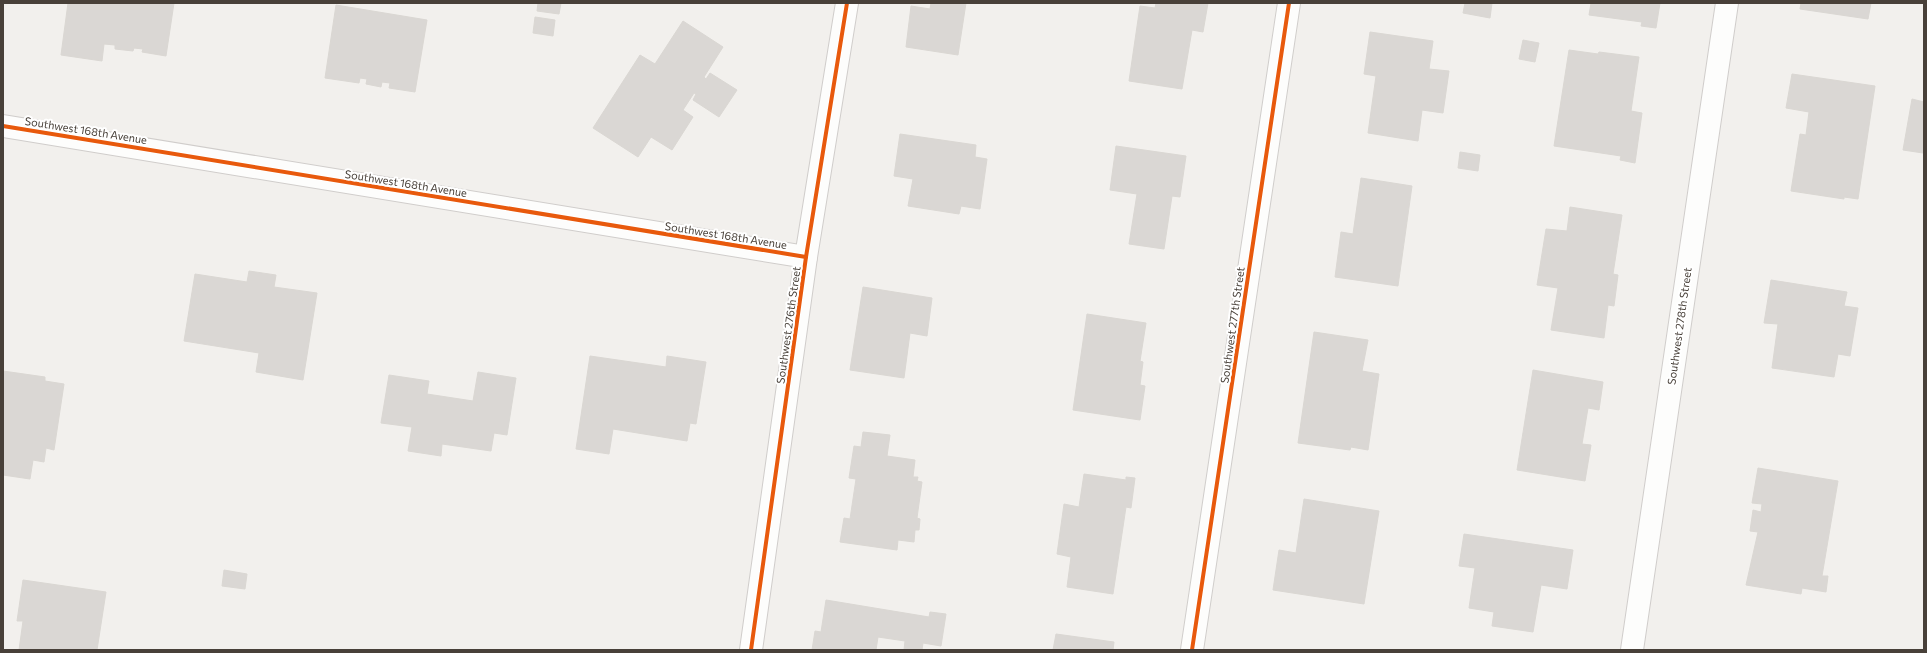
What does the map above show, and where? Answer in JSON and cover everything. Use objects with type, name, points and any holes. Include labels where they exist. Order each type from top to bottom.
[{"type":"street","name":"Southwest 276th Street","points":[[751,650],[806,257],[848,3]]},
{"type":"street","name":"Southwest 277th Street","points":[[1192,650],[1289,3]]},
{"type":"street","name":"Southwest 278th Street","points":[[1632,650],[1727,3]]},
{"type":"street","name":"Southwest 168th Avenue","points":[[3,126],[806,257]]},
{"type":"building","points":[[68,3],[174,3],[166,56],[142,52],[143,49],[134,48],[133,51],[115,49],[115,45],[104,44],[102,61],[61,55]]},
{"type":"building","points":[[538,3],[561,3],[559,14],[537,11]]},
{"type":"building","points":[[931,3],[966,3],[958,55],[906,47],[911,6],[930,9]]},
{"type":"building","points":[[1156,3],[1208,3],[1203,32],[1192,30],[1182,89],[1129,81],[1140,6],[1155,8]]},
{"type":"building","points":[[1465,3],[1492,3],[1490,18],[1463,13]]},
{"type":"building","points":[[1591,3],[1660,3],[1656,28],[1641,26],[1642,22],[1589,15]]},
{"type":"building","points":[[1801,3],[1871,3],[1868,19],[1800,9]]},
{"type":"building","points":[[336,5],[427,20],[415,92],[389,88],[390,83],[382,82],[381,87],[366,84],[367,79],[360,78],[359,83],[325,78]]},
{"type":"building","points":[[535,17],[555,20],[553,36],[533,33]]},
{"type":"building","points":[[683,21],[723,47],[704,77],[706,79],[710,73],[737,90],[719,117],[693,100],[696,94],[694,93],[683,110],[693,117],[672,150],[651,137],[638,157],[593,128],[640,55],[655,64]]},
{"type":"building","points":[[1370,32],[1433,41],[1429,69],[1449,71],[1443,113],[1422,110],[1418,141],[1368,133],[1376,76],[1364,74]]},
{"type":"building","points":[[1523,40],[1539,43],[1535,62],[1519,59]]},
{"type":"building","points":[[1569,50],[1639,57],[1631,111],[1642,113],[1635,163],[1620,160],[1621,156],[1554,146]]},
{"type":"building","points":[[1792,74],[1875,86],[1858,199],[1844,197],[1844,199],[1791,191],[1800,134],[1806,135],[1809,112],[1786,108]]},
{"type":"building","points":[[1912,99],[1924,102],[1923,153],[1903,150]]},
{"type":"building","points":[[900,134],[976,145],[975,157],[987,159],[980,209],[961,206],[959,214],[908,206],[913,179],[894,176]]},
{"type":"building","points":[[1116,146],[1186,156],[1180,197],[1172,196],[1164,249],[1129,244],[1137,194],[1110,190]]},
{"type":"building","points":[[1460,152],[1480,155],[1478,171],[1458,168]]},
{"type":"building","points":[[1361,178],[1412,186],[1398,286],[1335,277],[1341,232],[1353,234]]},
{"type":"building","points":[[1570,207],[1622,215],[1613,274],[1618,275],[1614,306],[1608,305],[1604,338],[1551,330],[1558,288],[1537,285],[1546,229],[1567,231]]},
{"type":"building","points":[[249,271],[276,275],[274,287],[317,293],[303,380],[256,372],[259,353],[184,341],[195,274],[247,282]]},
{"type":"building","points":[[1771,280],[1847,292],[1844,306],[1858,308],[1850,356],[1838,354],[1834,377],[1772,368],[1778,324],[1764,323]]},
{"type":"building","points":[[863,287],[932,298],[927,336],[910,333],[904,378],[850,370]]},
{"type":"building","points":[[1087,314],[1146,323],[1140,361],[1143,362],[1140,385],[1145,386],[1140,420],[1073,410]]},
{"type":"building","points":[[1314,332],[1368,340],[1362,371],[1379,374],[1368,450],[1351,447],[1350,450],[1298,443]]},
{"type":"building","points":[[590,356],[666,367],[667,356],[706,362],[696,424],[690,423],[687,441],[613,429],[609,454],[576,449]]},
{"type":"building","points":[[1533,370],[1603,382],[1599,410],[1588,408],[1582,444],[1591,445],[1585,481],[1517,470]]},
{"type":"building","points":[[3,371],[45,377],[45,381],[64,384],[54,450],[46,448],[44,462],[33,460],[30,479],[3,475]]},
{"type":"building","points":[[478,372],[516,378],[507,435],[494,433],[491,451],[442,444],[441,456],[408,451],[412,427],[381,423],[389,375],[429,381],[427,394],[473,401]]},
{"type":"building","points":[[863,432],[890,435],[887,456],[915,460],[913,477],[918,477],[917,481],[922,482],[917,518],[920,519],[919,530],[915,530],[914,542],[898,540],[897,550],[840,542],[844,518],[850,519],[856,479],[849,478],[854,446],[861,447]]},
{"type":"building","points":[[1758,468],[1838,481],[1822,576],[1828,576],[1826,592],[1802,588],[1801,594],[1746,585],[1758,532],[1750,531],[1753,510],[1761,512],[1762,504],[1752,503]]},
{"type":"building","points":[[1084,474],[1126,480],[1126,477],[1135,478],[1131,508],[1126,507],[1113,594],[1067,587],[1071,557],[1057,554],[1064,504],[1079,507]]},
{"type":"building","points":[[1304,499],[1379,511],[1364,604],[1273,590],[1279,550],[1296,553]]},
{"type":"building","points":[[1464,534],[1573,550],[1567,589],[1541,585],[1533,632],[1492,626],[1494,612],[1469,608],[1475,568],[1459,566]]},
{"type":"building","points":[[224,570],[247,574],[245,589],[222,586]]},
{"type":"building","points":[[23,580],[106,592],[97,650],[19,650],[23,621],[17,621]]},
{"type":"building","points":[[826,600],[929,617],[930,612],[946,614],[941,646],[923,643],[922,650],[904,650],[905,641],[878,637],[876,650],[812,650],[815,631],[821,632]]},
{"type":"building","points":[[1056,634],[1114,642],[1113,650],[1053,650]]},
{"type":"cycle path","points":[[751,650],[806,257],[847,3]]},
{"type":"cycle path","points":[[1192,650],[1289,3]]},
{"type":"cycle path","points":[[3,126],[806,257]]}]
